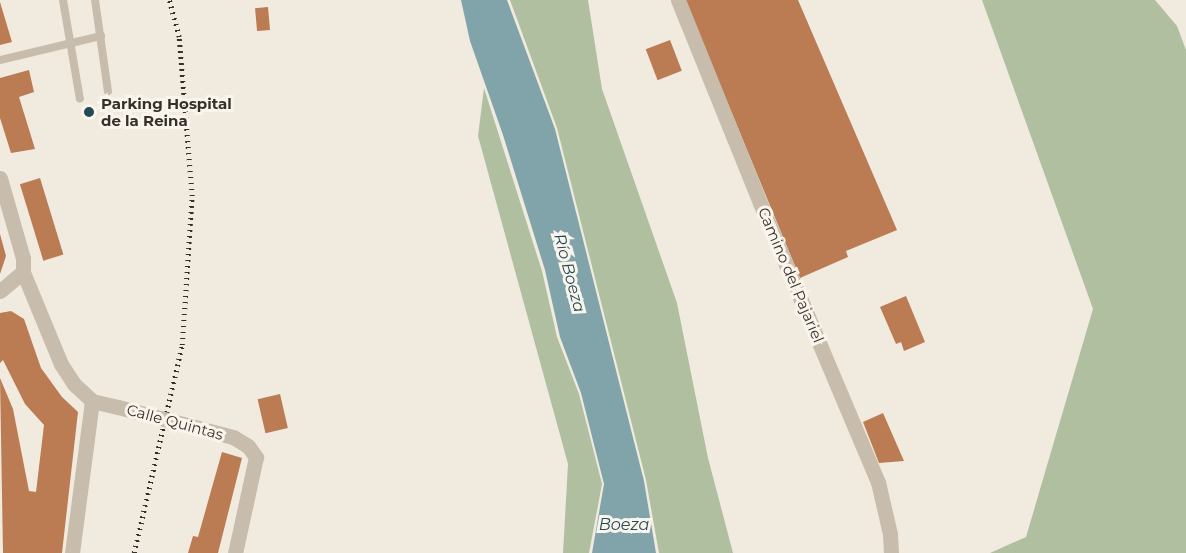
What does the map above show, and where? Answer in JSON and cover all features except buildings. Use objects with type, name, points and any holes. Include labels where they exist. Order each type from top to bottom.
[{"type":"street","name":"Camino del Pajariel","points":[[678,0],[878,482],[890,534],[891,553]]},
{"type":"street","points":[[0,178],[23,258],[23,272],[61,364],[75,384],[92,401],[72,553]]},
{"type":"street","points":[[0,291],[23,272]]},
{"type":"street","name":"Calle Quintas","points":[[92,401],[233,437],[248,446],[256,457],[235,553]]},
{"type":"lane","points":[[63,0],[72,41],[80,99]]},
{"type":"lane","points":[[95,0],[108,91]]},
{"type":"lane","points":[[0,60],[72,41],[101,36]]},
{"type":"green space","points":[[510,0],[588,0],[602,89],[677,303],[708,458],[733,553],[659,553],[646,480],[557,128]]},
{"type":"green space","points":[[982,0],[1155,0],[1177,26],[1186,50],[1186,553],[990,553],[1026,537],[1093,309]]},
{"type":"green space","points":[[484,88],[542,271],[557,337],[579,394],[602,484],[589,553],[563,553],[568,464],[478,136]]},
{"type":"water","name":"Boeza","points":[[461,0],[507,0],[555,129],[644,481],[656,553],[592,553],[604,484],[581,393],[560,337],[545,270],[503,135],[470,41]]},
{"type":"railway","points":[[134,553],[182,345],[192,196],[179,37],[169,0]]},
{"type":"place","name":"Parking Hospital de la Reina","points":[[89,112]]},
{"type":"water label","name":"Río Boeza","points":[[569,273]]}]
